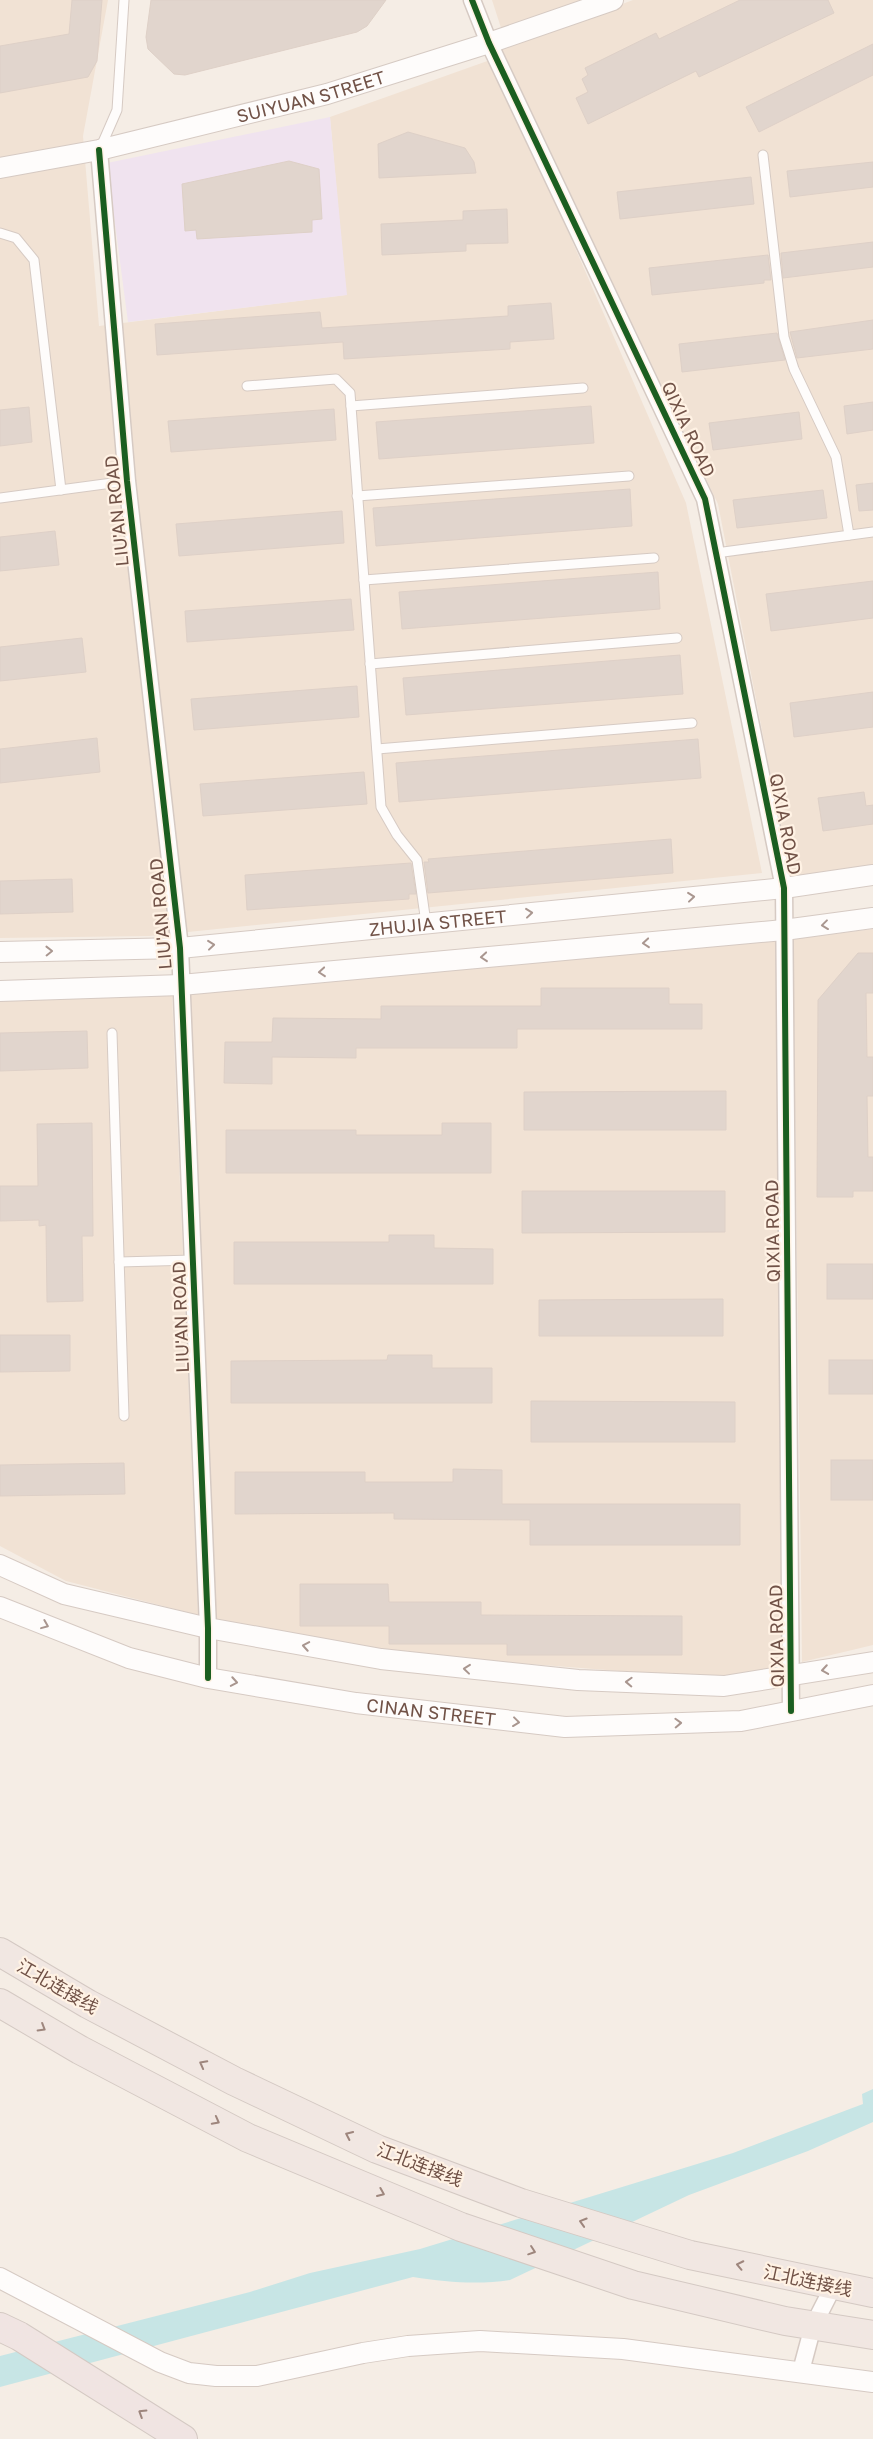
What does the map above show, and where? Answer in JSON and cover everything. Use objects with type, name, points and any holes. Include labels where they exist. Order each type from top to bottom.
[{"type":"highway","name":"江北连接线","points":[[0,1952],[88,2004],[234,2081],[378,2148],[521,2203],[690,2254],[873,2293]]},
{"type":"highway","points":[[0,2003],[80,2050],[248,2138],[462,2227],[633,2285],[813,2326],[873,2335]]},
{"type":"highway","points":[[0,2327],[19,2336],[183,2439]]},
{"type":"street","name":"QIXIA ROAD","points":[[472,0],[489,43],[705,500],[784,888],[791,1711]]},
{"type":"street","name":"SUIYUAN STREET","points":[[0,168],[99,150],[327,94],[489,43],[613,0]]},
{"type":"street","name":"LIU'AN ROAD","points":[[99,150],[127,481],[180,948],[208,1628],[208,1678]]},
{"type":"street","name":"ZHUJIA STREET","points":[[0,952],[180,948],[784,888],[873,875]]},
{"type":"street","points":[[0,991],[181,985],[784,930],[873,918]]},
{"type":"street","points":[[0,1566],[64,1594],[208,1628],[381,1659],[578,1680],[724,1686],[873,1662]]},
{"type":"street","name":"CINAN STREET","points":[[0,1608],[129,1658],[208,1678],[356,1703],[565,1727],[741,1721],[873,1695]]},
{"type":"street","points":[[0,2278],[160,2362],[189,2373],[216,2376],[256,2376],[362,2353],[408,2346],[480,2341],[622,2349],[873,2382]]},
{"type":"street","points":[[800,2371],[813,2326],[834,2285]]},
{"type":"lane","points":[[99,150],[117,110],[124,0]]},
{"type":"lane","points":[[763,155],[784,336],[794,369],[836,457],[849,535]]},
{"type":"lane","points":[[0,233],[16,238],[34,260],[61,490]]},
{"type":"lane","points":[[247,386],[336,379],[350,393],[381,807],[397,835],[417,860],[426,923]]},
{"type":"lane","points":[[350,406],[583,388]]},
{"type":"lane","points":[[357,496],[628,476]]},
{"type":"lane","points":[[0,498],[127,481]]},
{"type":"lane","points":[[716,553],[873,532]]},
{"type":"lane","points":[[364,580],[654,558]]},
{"type":"lane","points":[[370,664],[677,638]]},
{"type":"lane","points":[[377,749],[692,723]]},
{"type":"lane","points":[[112,1033],[124,1416]]},
{"type":"lane","points":[[120,1262],[193,1260]]},
{"type":"shaded area","points":[[0,0],[108,0],[83,136],[99,326],[346,295],[330,117],[493,59],[686,503],[762,873],[149,936],[0,938]]},
{"type":"shaded area","points":[[492,0],[586,0],[503,34]]},
{"type":"shaded area","points":[[633,0],[873,0],[873,867],[791,879],[718,504],[502,49]]},
{"type":"shaded area","points":[[330,117],[347,295],[128,322],[107,163]]},
{"type":"shaded area","points":[[873,929],[873,1645],[802,1662],[793,939]]},
{"type":"shaded area","points":[[779,938],[785,1670],[721,1679],[466,1659],[374,1650],[214,1624],[187,990]]},
{"type":"shaded area","points":[[172,995],[198,1615],[66,1581],[0,1546],[0,1000]]},
{"type":"water","points":[[873,2089],[873,2122],[808,2151],[689,2195],[510,2280],[462,2282],[413,2277],[0,2387],[0,2356],[250,2292],[310,2273],[420,2249],[733,2153],[863,2104],[862,2094]]},
{"type":"building","points":[[72,0],[102,0],[97,61],[88,77],[0,93],[0,46],[69,34]]},
{"type":"building","points":[[151,0],[386,0],[367,26],[357,32],[185,75],[174,74],[148,49],[146,37]]},
{"type":"building","points":[[740,0],[828,0],[834,13],[699,77],[696,71],[588,124],[576,98],[588,92],[582,79],[588,75],[585,68],[656,33],[659,39]]},
{"type":"building","points":[[873,44],[873,75],[759,132],[746,107]]},
{"type":"building","points":[[408,132],[465,148],[474,162],[476,173],[379,178],[378,144]]},
{"type":"building","points":[[289,161],[319,169],[322,219],[312,220],[312,232],[197,239],[196,230],[185,231],[182,184]]},
{"type":"building","points":[[873,162],[873,187],[790,197],[787,171]]},
{"type":"building","points":[[751,177],[754,204],[620,219],[617,192]]},
{"type":"building","points":[[507,209],[508,243],[466,244],[466,251],[382,255],[381,224],[463,220],[463,211]]},
{"type":"building","points":[[873,242],[873,267],[783,278],[781,253]]},
{"type":"building","points":[[768,255],[771,280],[764,280],[764,283],[652,295],[649,268]]},
{"type":"building","points":[[551,303],[554,339],[510,342],[510,349],[344,359],[343,342],[157,355],[155,324],[320,312],[322,328],[508,316],[508,306]]},
{"type":"building","points":[[873,320],[873,349],[797,358],[790,332]]},
{"type":"building","points":[[777,333],[785,360],[682,372],[679,344]]},
{"type":"building","points":[[873,402],[873,430],[847,434],[844,406]]},
{"type":"building","points":[[591,406],[594,443],[379,459],[376,422]]},
{"type":"building","points":[[29,407],[32,442],[0,446],[0,410]]},
{"type":"building","points":[[334,409],[336,440],[171,452],[168,421]]},
{"type":"building","points":[[799,412],[802,439],[713,450],[709,423]]},
{"type":"building","points":[[873,483],[873,510],[859,511],[856,485]]},
{"type":"building","points":[[630,489],[632,526],[376,546],[373,508]]},
{"type":"building","points":[[823,490],[827,518],[737,528],[733,500]]},
{"type":"building","points":[[342,511],[344,543],[179,556],[176,524]]},
{"type":"building","points":[[55,531],[59,565],[0,571],[0,537]]},
{"type":"building","points":[[658,572],[660,609],[402,629],[399,592]]},
{"type":"building","points":[[873,581],[873,618],[771,631],[766,594]]},
{"type":"building","points":[[351,599],[354,630],[187,642],[185,611]]},
{"type":"building","points":[[82,638],[86,672],[0,681],[0,647]]},
{"type":"building","points":[[680,655],[683,694],[406,715],[403,678]]},
{"type":"building","points":[[357,686],[359,717],[194,730],[191,699]]},
{"type":"building","points":[[873,692],[873,727],[794,737],[790,703]]},
{"type":"building","points":[[97,738],[100,772],[0,783],[0,749]]},
{"type":"building","points":[[698,739],[701,778],[399,802],[396,763]]},
{"type":"building","points":[[364,772],[367,804],[203,816],[200,784]]},
{"type":"building","points":[[864,792],[866,806],[873,805],[873,824],[823,831],[818,798]]},
{"type":"building","points":[[671,839],[673,873],[428,893],[424,862],[429,862],[428,859]]},
{"type":"building","points":[[411,863],[416,894],[409,894],[409,899],[247,910],[245,875]]},
{"type":"building","points":[[72,879],[73,912],[0,914],[0,881]]},
{"type":"building","points":[[858,953],[873,953],[873,993],[866,993],[867,1057],[873,1057],[873,1096],[867,1096],[868,1157],[873,1157],[873,1191],[853,1191],[853,1197],[817,1197],[818,1000]]},
{"type":"building","points":[[541,988],[669,988],[669,1004],[702,1004],[702,1029],[517,1029],[517,1048],[356,1048],[356,1058],[272,1057],[272,1084],[224,1083],[225,1042],[272,1042],[273,1018],[381,1019],[381,1006],[541,1006]]},
{"type":"building","points":[[87,1031],[88,1068],[0,1071],[0,1033]]},
{"type":"building","points":[[726,1091],[726,1130],[524,1130],[524,1092]]},
{"type":"building","points":[[92,1123],[93,1236],[82,1236],[83,1301],[47,1302],[46,1225],[39,1226],[39,1220],[0,1221],[0,1186],[38,1186],[37,1124]]},
{"type":"building","points":[[442,1123],[491,1123],[491,1173],[226,1173],[226,1130],[356,1130],[356,1135],[442,1135]]},
{"type":"building","points":[[522,1191],[725,1191],[725,1232],[522,1233]]},
{"type":"building","points":[[389,1235],[434,1235],[434,1248],[493,1249],[493,1284],[234,1284],[234,1242],[389,1242]]},
{"type":"building","points":[[827,1264],[873,1264],[873,1299],[827,1299]]},
{"type":"building","points":[[723,1299],[723,1336],[539,1336],[539,1300]]},
{"type":"building","points":[[0,1335],[70,1335],[70,1371],[0,1372]]},
{"type":"building","points":[[388,1355],[432,1355],[432,1368],[492,1368],[492,1403],[231,1403],[231,1361],[387,1360]]},
{"type":"building","points":[[829,1360],[873,1360],[873,1394],[829,1394]]},
{"type":"building","points":[[531,1401],[735,1402],[735,1442],[531,1442]]},
{"type":"building","points":[[831,1460],[873,1460],[873,1500],[831,1500]]},
{"type":"building","points":[[124,1463],[125,1494],[0,1496],[0,1465]]},
{"type":"building","points":[[453,1469],[502,1470],[502,1504],[740,1504],[740,1545],[530,1545],[530,1520],[394,1519],[394,1513],[235,1514],[235,1472],[365,1472],[365,1482],[453,1482]]},
{"type":"building","points":[[300,1584],[388,1584],[389,1602],[481,1602],[481,1615],[682,1616],[682,1655],[507,1655],[507,1644],[389,1644],[389,1626],[300,1626]]},
{"type":"cycle path","points":[[472,0],[489,43],[705,499],[784,888],[791,1711]]},
{"type":"cycle path","points":[[99,150],[127,481],[180,948],[208,1628],[208,1678]]}]
